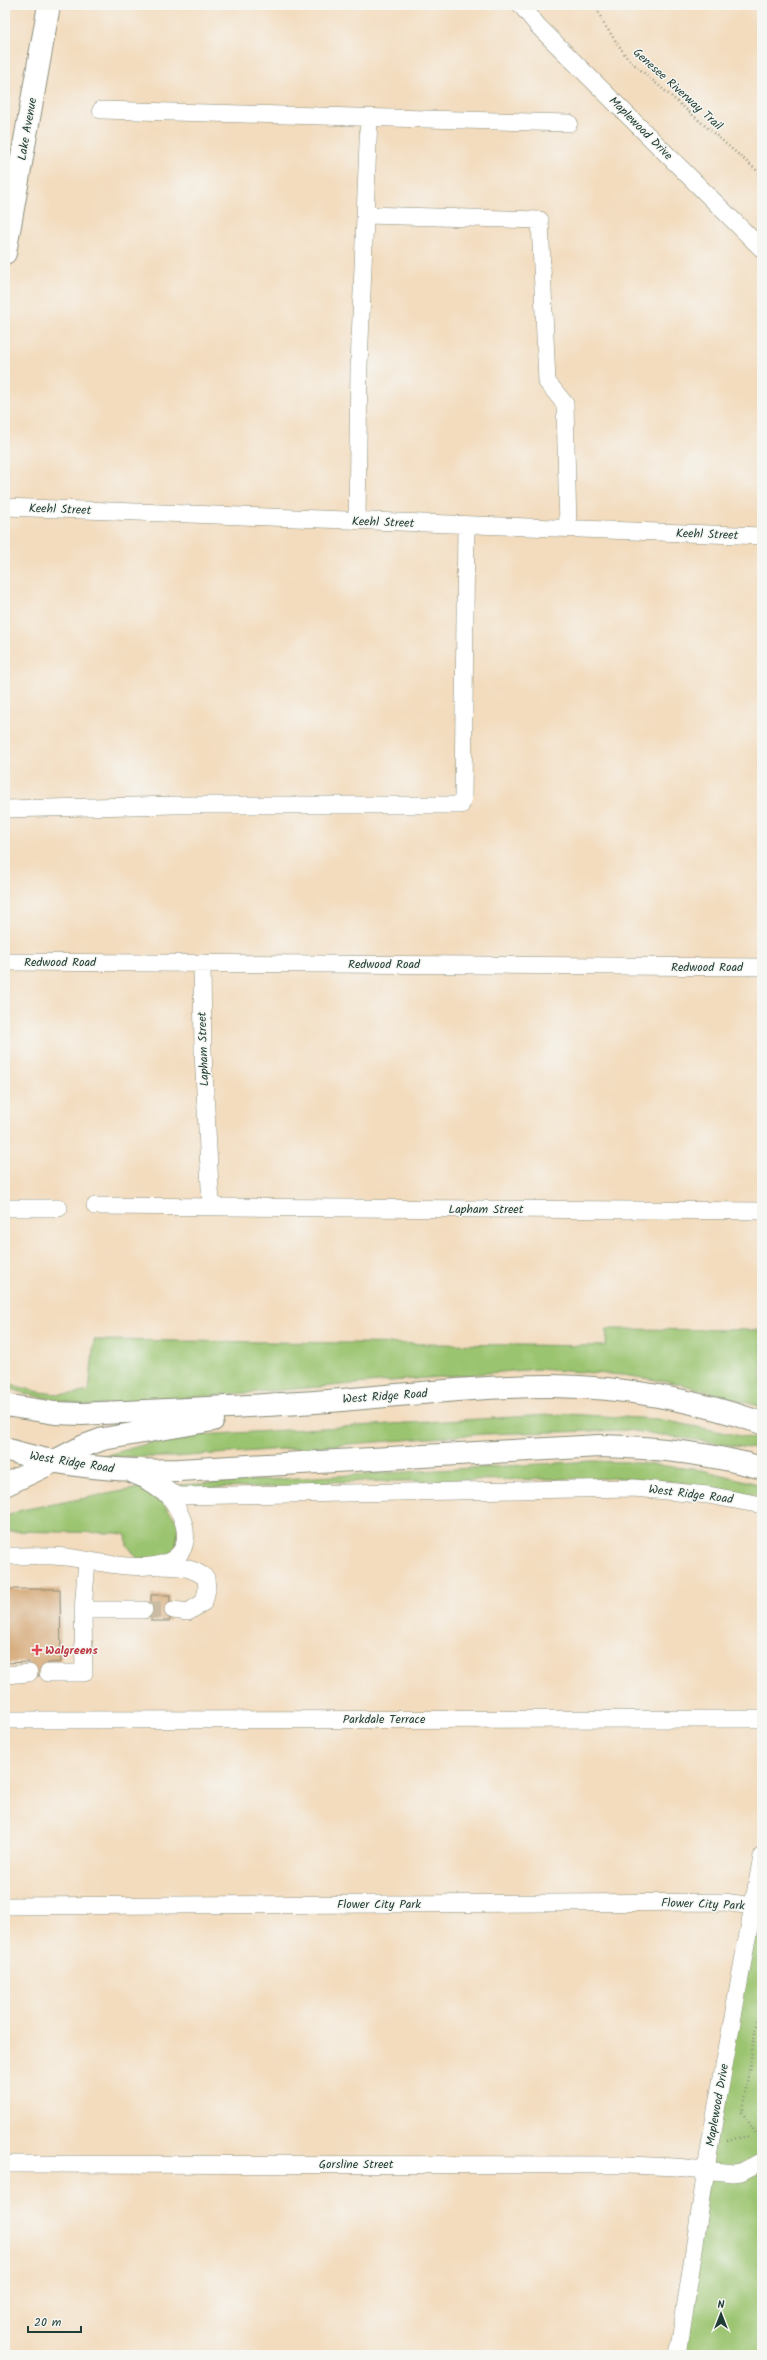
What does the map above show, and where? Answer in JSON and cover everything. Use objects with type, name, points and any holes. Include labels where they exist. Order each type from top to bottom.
[{"type":"main road","name":"Lake Avenue","points":[[5,253],[49,5]]},
{"type":"main road","name":"West Ridge Road","points":[[5,1405],[55,1413],[82,1414],[330,1401],[515,1387],[586,1388],[682,1401],[762,1423]]},
{"type":"main road","points":[[5,1485],[84,1446],[103,1439],[330,1401]]},
{"type":"main road","name":"West Ridge Road","points":[[5,1449],[53,1462],[124,1470],[179,1470],[599,1446],[631,1447],[696,1454],[762,1468]]},
{"type":"main road","points":[[124,1470],[147,1478],[164,1490]]},
{"type":"street","name":"Maplewood Drive","points":[[521,5],[538,26],[762,249]]},
{"type":"street","points":[[101,110],[569,123]]},
{"type":"street","points":[[357,520],[359,366],[369,118]]},
{"type":"street","points":[[366,215],[540,220],[547,382],[565,404],[568,528]]},
{"type":"street","name":"Keehl Street","points":[[5,507],[762,536]]},
{"type":"street","points":[[5,809],[176,805],[461,805],[463,798],[466,525]]},
{"type":"street","name":"Redwood Road","points":[[5,962],[762,967]]},
{"type":"street","name":"Lapham Street","points":[[202,963],[203,1059],[211,1207]]},
{"type":"street","name":"Lapham Street","points":[[95,1206],[762,1211]]},
{"type":"street","points":[[5,1208],[59,1208]]},
{"type":"street","name":"West Ridge Road","points":[[164,1490],[180,1496],[634,1488],[708,1495],[762,1505]]},
{"type":"street","points":[[160,1566],[172,1560],[181,1552],[186,1535],[179,1514],[164,1490]]},
{"type":"street","points":[[5,1556],[58,1556],[130,1566],[184,1567],[195,1570],[206,1578],[207,1589],[204,1602],[188,1612],[173,1610]]},
{"type":"street","points":[[48,1673],[84,1673],[84,1610],[87,1560]]},
{"type":"street","points":[[84,1610],[144,1610]]},
{"type":"street","points":[[5,1675],[29,1673]]},
{"type":"street","name":"Parkdale Terrace","points":[[5,1720],[762,1719]]},
{"type":"street","name":"Maplewood Drive","points":[[678,2355],[706,2171],[762,1856]]},
{"type":"street","name":"Flower City Park","points":[[5,1906],[724,1902],[753,1906]]},
{"type":"street","name":"Gorsline Street","points":[[5,2164],[628,2165],[676,2167],[724,2173],[741,2172],[762,2161]]},
{"type":"path","name":"Genesee Riverway Trail","points":[[596,5],[602,21],[628,59],[762,175]]},
{"type":"path","points":[[762,1991],[742,2112],[762,2143]]},
{"type":"green space","points":[[607,1329],[762,1330],[762,1407],[677,1383],[622,1375],[537,1369],[88,1406],[25,1394],[5,1386],[5,1382],[26,1389],[57,1394],[89,1391],[94,1340],[606,1346]]},
{"type":"green space","points":[[566,1414],[658,1419],[751,1438],[762,1442],[762,1450],[628,1430],[484,1434],[175,1457],[101,1457],[153,1442],[200,1435]]},
{"type":"green space","points":[[592,1461],[628,1462],[702,1470],[762,1485],[762,1496],[668,1481],[617,1478],[323,1482],[318,1487],[179,1488],[179,1485]]},
{"type":"green space","points":[[150,1486],[179,1524],[175,1552],[166,1559],[138,1559],[127,1545],[126,1535],[118,1533],[5,1531],[5,1517],[21,1510]]},
{"type":"green space","points":[[762,1856],[762,2355],[678,2355]]},
{"type":"building","name":"Walgreens","points":[[5,1589],[60,1589],[61,1662],[48,1663],[48,1676],[29,1676],[29,1662],[5,1663]]},
{"type":"building","points":[[151,1595],[170,1595],[170,1621],[151,1621]]},
{"type":"tunnel","points":[[144,1610],[173,1610]]},
{"type":"place","name":"Walgreens","points":[[37,1650]]}]
